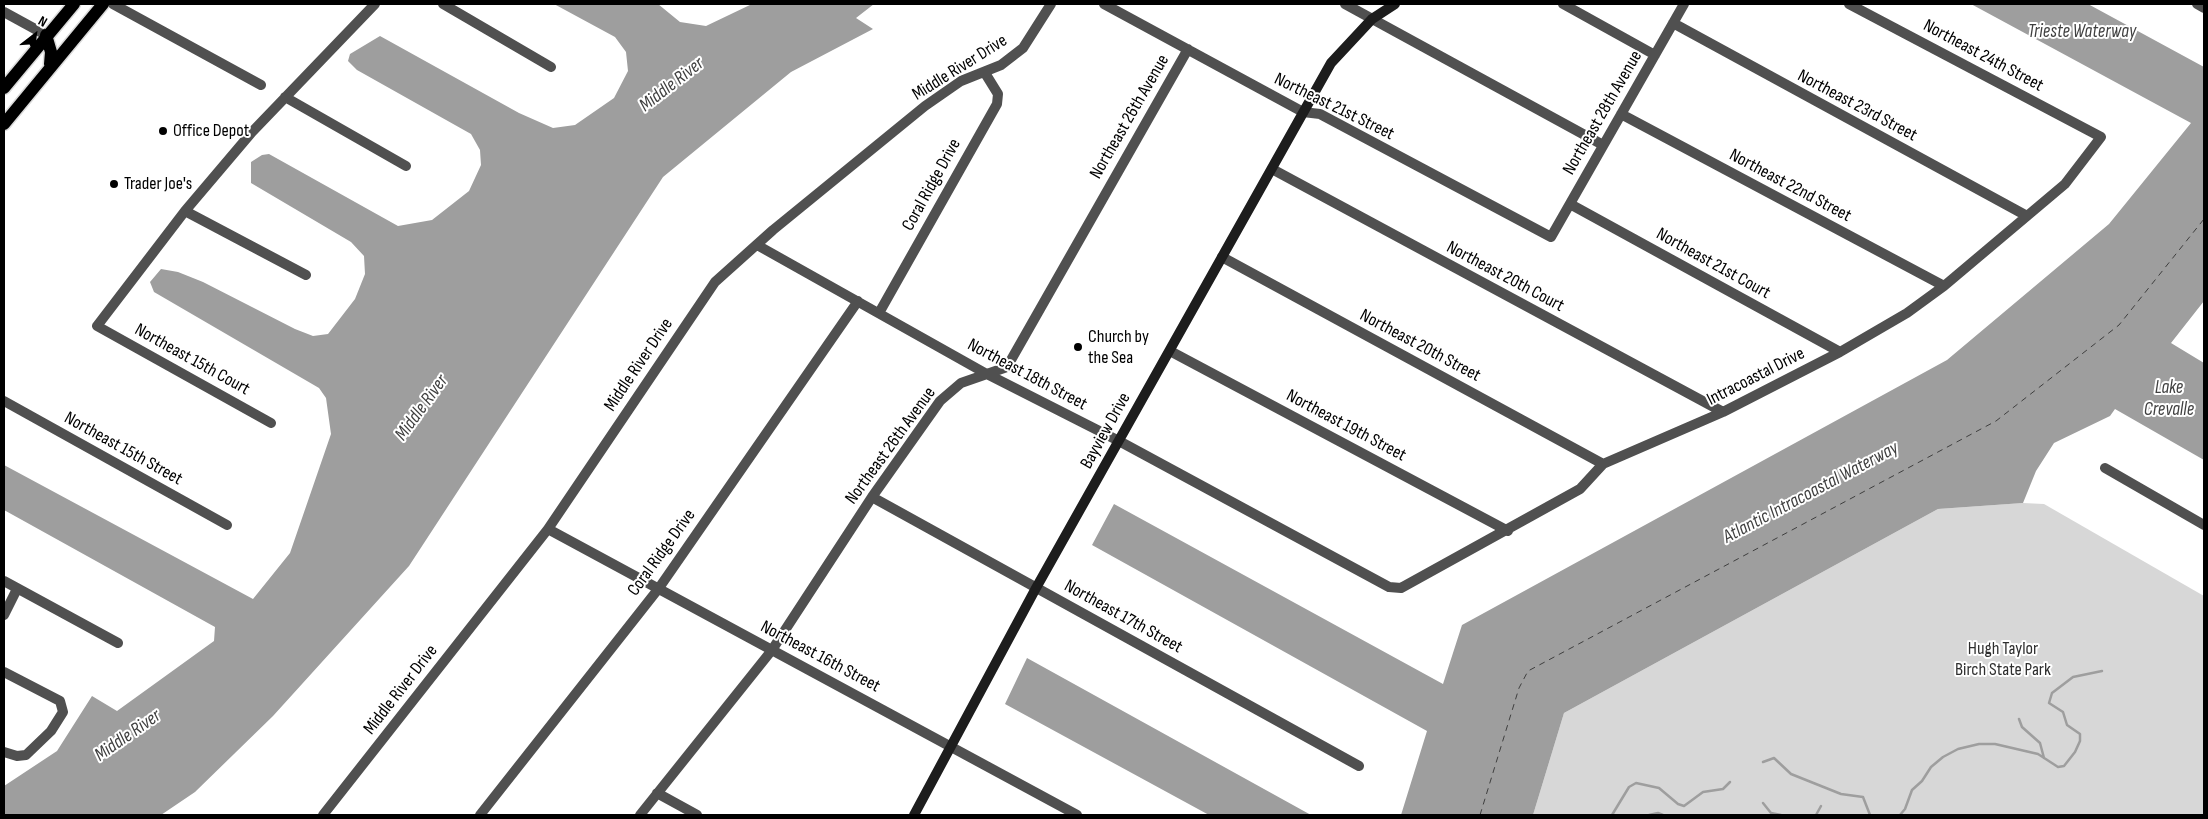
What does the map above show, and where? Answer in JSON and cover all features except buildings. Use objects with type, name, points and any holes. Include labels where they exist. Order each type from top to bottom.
[{"type":"main road","points":[[4,88],[46,35],[74,4]]},
{"type":"main road","points":[[4,124],[50,64],[103,4]]},
{"type":"main road","points":[[46,35],[51,52],[50,64]]},
{"type":"street","points":[[112,4],[261,85]]},
{"type":"street","points":[[306,276],[185,211],[285,97],[374,4]]},
{"type":"street","points":[[443,4],[551,67]]},
{"type":"street","name":"Middle River Drive","points":[[323,815],[548,529],[715,282],[925,106],[961,81],[1001,65],[1023,48],[1051,4]]},
{"type":"street","name":"Northeast 21st Street","points":[[1104,4],[1303,112],[1320,114],[1551,237]]},
{"type":"street","points":[[1345,4],[1603,146]]},
{"type":"street","name":"Bayview Drive","points":[[914,815],[1036,588],[1331,63],[1372,18],[1396,4]]},
{"type":"street","points":[[1563,4],[1655,55]]},
{"type":"street","name":"Northeast 28th Avenue","points":[[1551,237],[1684,4]]},
{"type":"street","name":"Northeast 24th Street","points":[[1849,4],[2101,137]]},
{"type":"street","points":[[2197,4],[2204,8]]},
{"type":"street","points":[[4,12],[46,35]]},
{"type":"street","name":"Northeast 23rd Street","points":[[1673,23],[2027,216]]},
{"type":"street","name":"Northeast 26th Avenue","points":[[640,815],[772,650],[872,497],[940,401],[961,383],[985,373],[1007,367],[1188,49]]},
{"type":"street","name":"Coral Ridge Drive","points":[[879,313],[997,104],[998,94],[985,73]]},
{"type":"street","points":[[285,97],[406,166]]},
{"type":"street","name":"Northeast 22nd Street","points":[[1621,114],[1944,286]]},
{"type":"street","name":"Intracoastal Drive","points":[[1389,587],[1401,588],[1508,531],[1580,488],[1603,464],[1723,412],[1840,352],[1907,313],[1944,286],[2065,184],[2101,137]]},
{"type":"street","name":"Northeast 20th Court","points":[[1272,169],[1723,412]]},
{"type":"street","name":"Northeast 21st Court","points":[[1570,204],[1840,352]]},
{"type":"street","name":"Northeast 15th Court","points":[[185,211],[97,326],[271,423]]},
{"type":"street","name":"Northeast 18th Street","points":[[757,245],[985,373],[1119,441],[1389,587]]},
{"type":"street","name":"Northeast 20th Street","points":[[1222,257],[1603,464]]},
{"type":"street","name":"Coral Ridge Drive","points":[[480,815],[659,588],[858,301]]},
{"type":"street","name":"Northeast 19th Street","points":[[1170,351],[1508,531]]},
{"type":"street","name":"Northeast 15th Street","points":[[4,401],[227,525]]},
{"type":"street","points":[[2105,468],[2204,525]]},
{"type":"street","name":"Northeast 17th Street","points":[[872,497],[1359,766]]},
{"type":"street","name":"Northeast 16th Street","points":[[548,529],[1077,815]]},
{"type":"street","points":[[4,581],[118,643]]},
{"type":"street","points":[[4,615],[17,589]]},
{"type":"street","points":[[4,672],[60,701],[63,712],[51,731],[26,754],[16,756],[4,752]]},
{"type":"street","points":[[657,793],[697,815]]},
{"type":"green space","name":"Hugh Taylor Birch State Park","points":[[2023,503],[2044,504],[2204,596],[2204,815],[1533,815],[1564,713],[1938,509]]},
{"type":"water","name":"Middle River","points":[[554,4],[658,4],[680,22],[706,26],[752,4],[874,4],[856,18],[873,29],[791,72],[663,177],[409,566],[273,716],[195,792],[161,815],[4,815],[4,786],[57,751],[92,696],[117,711],[214,641],[215,627],[4,510],[4,465],[253,599],[290,553],[331,434],[326,398],[319,388],[154,292],[150,282],[161,269],[178,272],[203,282],[295,329],[313,336],[328,334],[355,299],[365,274],[364,256],[351,242],[251,183],[251,162],[262,155],[269,154],[398,226],[432,220],[469,191],[481,165],[480,150],[471,134],[357,70],[348,61],[350,54],[380,36],[519,113],[553,128],[575,125],[614,98],[628,71],[626,52],[615,37]]},
{"type":"water","points":[[1971,4],[2088,4],[2204,67],[2204,301],[2171,343],[2204,363],[2204,460],[2115,409],[2110,416],[2054,443],[2036,471],[2023,503],[1938,509],[1564,713],[1533,815],[1401,815],[1427,731],[1092,545],[1114,504],[1443,684],[1462,625],[1947,360],[2109,224],[2191,123]]},
{"type":"water","points":[[1027,658],[1311,815],[1209,815],[1005,704]]},
{"type":"waterway","points":[[1900,815],[1905,809],[1912,790],[1922,781],[1931,767],[1943,757],[1958,749],[1979,744],[1995,744],[2038,754],[2058,767],[2064,766],[2075,752],[2080,741],[2080,734],[2067,725],[2063,712],[2049,703],[2052,693],[2073,677],[2102,671]]},
{"type":"waterway","points":[[2019,719],[2022,727],[2040,743],[2044,758]]},
{"type":"waterway","points":[[1763,762],[1774,758],[1791,774],[1841,794],[1863,797],[1870,815]]},
{"type":"waterway","points":[[1612,815],[1629,787],[1636,783],[1659,788],[1678,804],[1684,806],[1703,792],[1723,789],[1730,782]]},
{"type":"waterway","points":[[1763,803],[1771,813],[1781,815]]},
{"type":"waterway","points":[[1816,815],[1821,806]]},
{"type":"waterway","points":[[1649,815],[1658,813],[1663,815]]},
{"type":"ferry route","points":[[1480,815],[1519,688],[1528,671],[1996,421],[2119,325],[2204,219]]},
{"type":"place","name":"Office Depot","points":[[163,131]]},
{"type":"place","name":"Trader Joe's","points":[[114,184]]},
{"type":"place","name":"Church by the Sea","points":[[1078,347]]},
{"type":"water label","name":"Trieste Waterway","points":[[2082,32]]},
{"type":"water label","name":"Lake Crevalle","points":[[2169,399]]},
{"type":"water label","name":"Atlantic Intracoastal Waterway","points":[[1811,493]]}]
